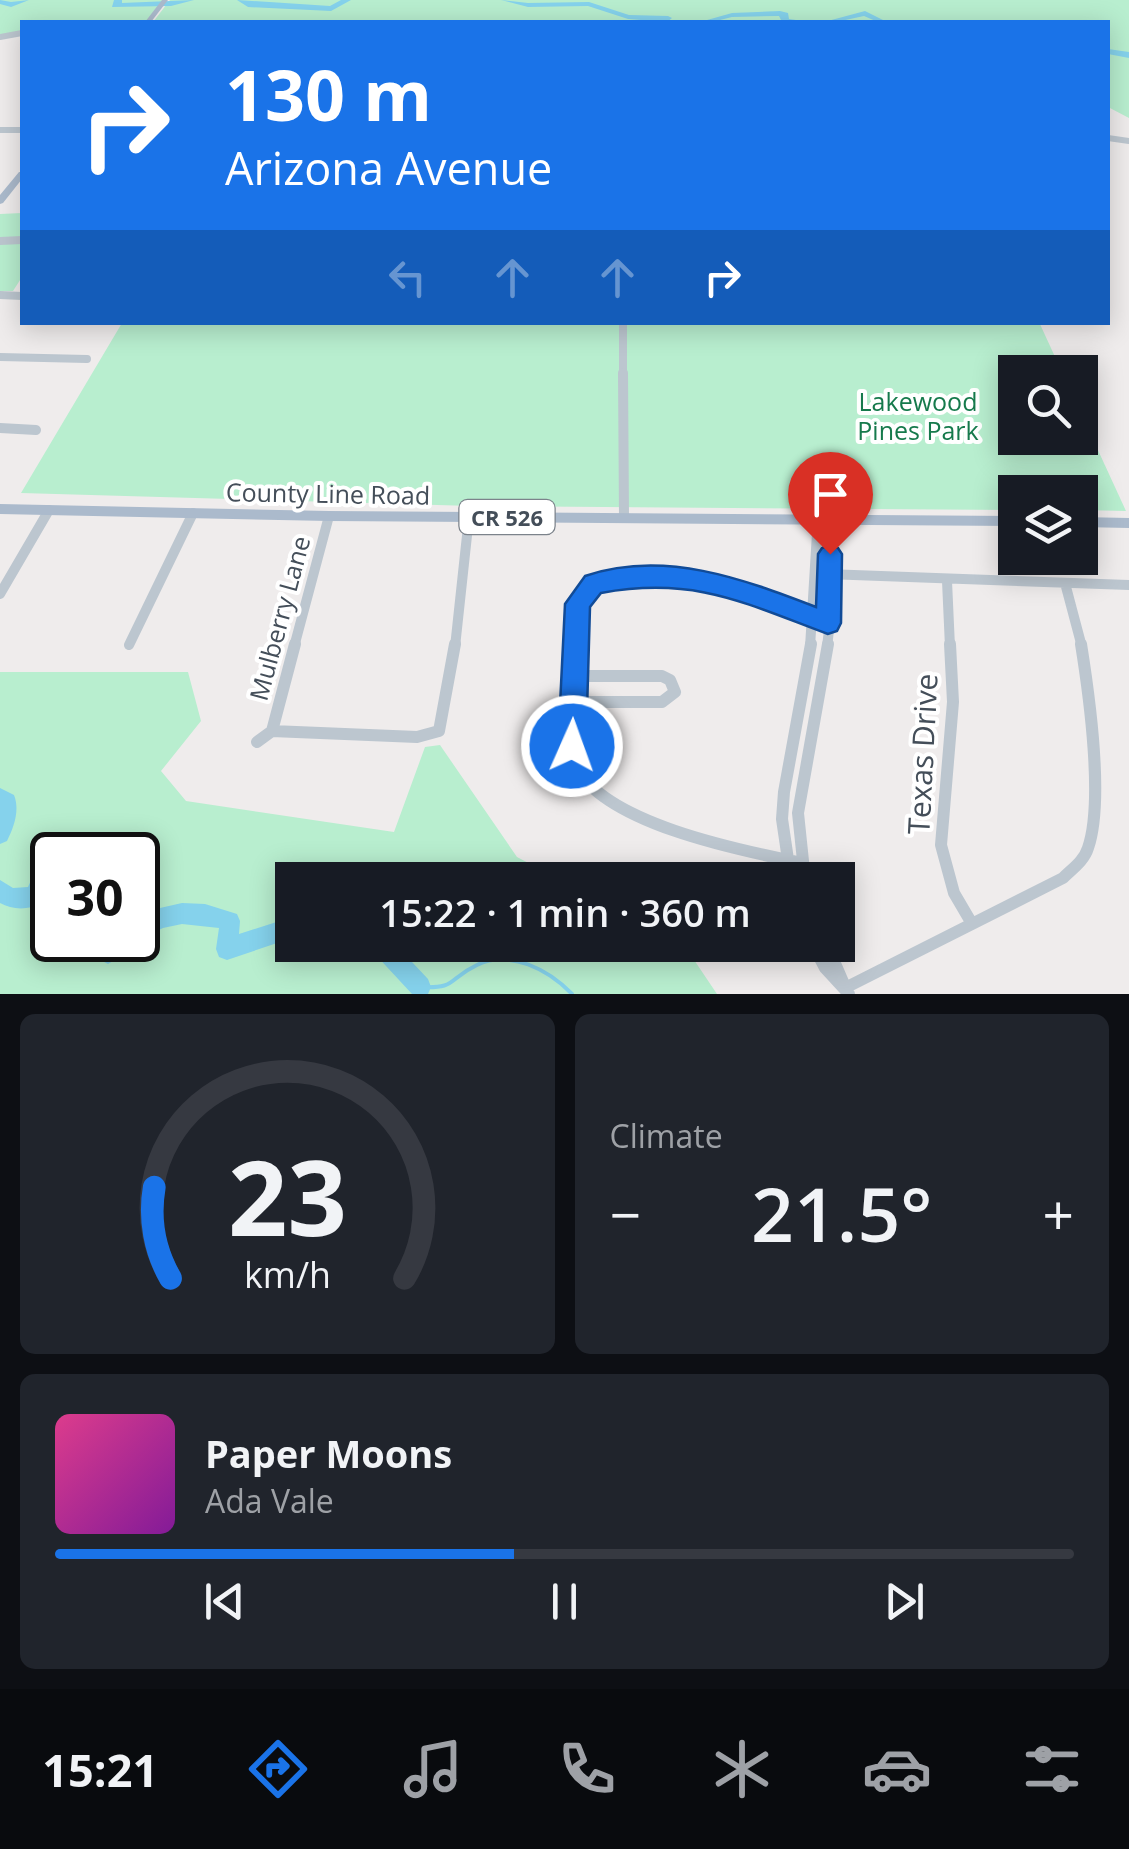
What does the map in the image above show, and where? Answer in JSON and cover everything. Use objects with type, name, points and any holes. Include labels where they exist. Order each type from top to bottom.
[{"type":"main road","points":[[0,201],[20,176]]},
{"type":"main road","name":"County Line Road","points":[[0,509],[329,516],[998,521]]},
{"type":"main road","points":[[1098,522],[1129,523]]},
{"type":"street","points":[[623,325],[624,516]]},
{"type":"street","points":[[0,357],[87,360]]},
{"type":"street","points":[[0,428],[36,430]]},
{"type":"street","points":[[0,594],[50,510]]},
{"type":"street","points":[[129,646],[193,513]]},
{"type":"street","name":"Mulberry Lane","points":[[272,731],[329,516]]},
{"type":"street","points":[[257,742],[272,731],[417,738],[440,732],[468,517]]},
{"type":"street","points":[[787,861],[782,819],[784,792],[809,669],[816,574],[814,534],[818,518]]},
{"type":"street","points":[[802,862],[798,806],[824,686],[831,574],[829,534],[818,518]]},
{"type":"street","points":[[816,574],[1129,585]]},
{"type":"street","points":[[794,862],[710,844],[601,798],[575,765],[573,702],[578,604],[594,584],[609,579],[697,578],[744,590],[828,623]]},
{"type":"street","name":"Texas Drive","points":[[947,581],[953,702],[941,845],[954,893],[972,922]]},
{"type":"street","points":[[847,991],[1062,878],[1084,859],[1090,845],[1092,794],[1080,636],[1065,583]]},
{"type":"street","points":[[573,702],[662,702],[675,692],[670,680],[662,676],[574,676]]},
{"type":"street","points":[[822,962],[847,991]]},
{"type":"street","points":[[835,962],[847,991]]},
{"type":"green space","points":[[0,0],[165,0],[150,20],[20,20],[20,33],[0,37]]},
{"type":"green space","points":[[170,0],[1129,0],[1129,118],[1110,108],[1110,20],[155,20]]},
{"type":"green space","points":[[20,213],[20,280],[13,291],[0,291],[0,214]]},
{"type":"green space","name":"Lakewood Pines Park","points":[[121,325],[1040,325],[1054,355],[998,355],[998,455],[1098,455],[1098,450],[1126,511],[1098,510],[1098,475],[998,475],[998,510],[472,506],[21,493]]},
{"type":"green space","points":[[0,672],[188,672],[201,721],[161,771],[186,801],[394,832],[425,747],[440,745],[517,857],[527,862],[275,862],[275,962],[695,962],[717,994],[0,994]]},
{"type":"waterway","points":[[0,2],[11,5],[25,0]]},
{"type":"waterway","points":[[118,0],[115,5],[122,6],[190,0]]},
{"type":"waterway","points":[[241,0],[248,5],[331,9],[347,0]]},
{"type":"waterway","points":[[505,0],[528,5],[589,4],[628,17],[668,18],[665,20]]},
{"type":"waterway","points":[[712,20],[780,13],[785,20]]},
{"type":"waterway","points":[[836,20],[865,13],[879,20]]},
{"type":"waterway","points":[[1110,52],[1129,55]]},
{"type":"waterway","points":[[0,798],[7,802],[0,834]]},
{"type":"waterway","points":[[0,890],[10,898],[30,897]]},
{"type":"waterway","points":[[160,918],[182,913],[230,921],[227,949],[275,933]]},
{"type":"waterway","points":[[420,987],[447,985],[477,965],[503,959],[541,970],[572,994]]},
{"type":"waterway","points":[[397,962],[420,987]]},
{"type":"route","points":[[572,746],[575,625],[578,604],[594,584],[635,576],[697,578],[744,590],[828,623],[830,554]]}]
